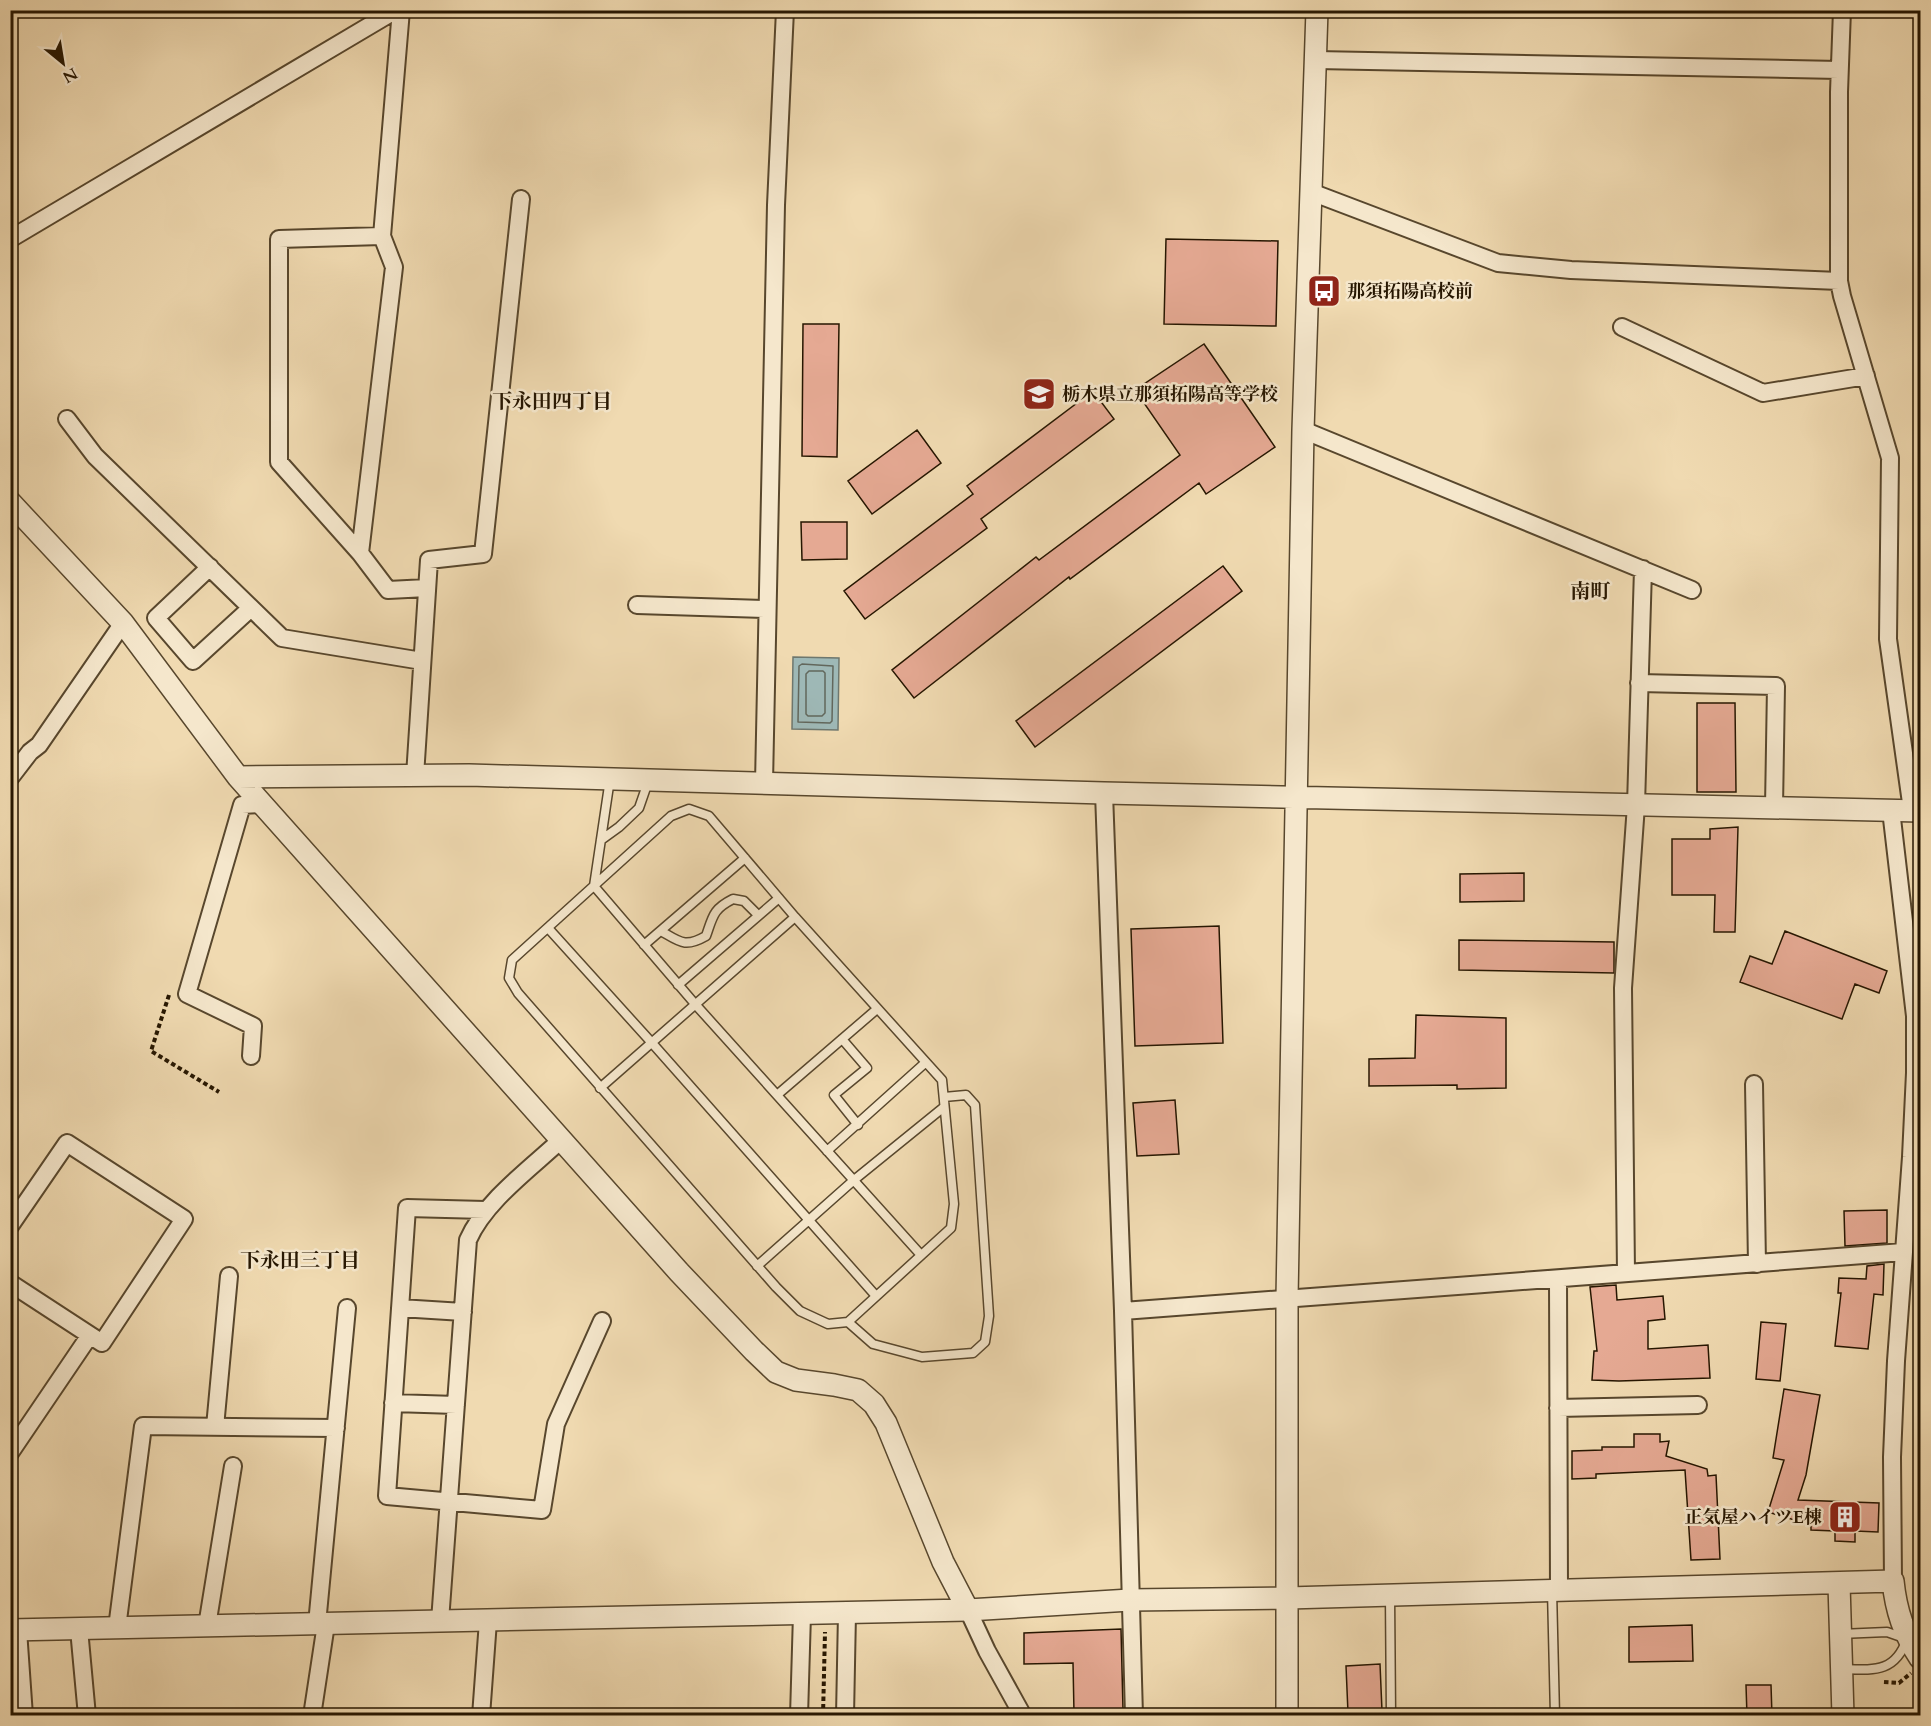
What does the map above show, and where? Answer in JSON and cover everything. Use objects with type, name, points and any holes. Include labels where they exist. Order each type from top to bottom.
[{"type":"street","points":[[10,239],[396,10]]},
{"type":"street","points":[[360,553],[394,267],[382,236],[401,10]]},
{"type":"street","points":[[764,783],[776,205],[785,10]]},
{"type":"street","points":[[1287,1716],[1287,1298],[1303,430],[1317,10]]},
{"type":"street","points":[[1842,10],[1839,70],[1839,281],[1890,458],[1888,639],[1908,810],[1915,1073],[1892,1457],[1893,1581],[1895,1601],[1916,1665]]},
{"type":"street","points":[[1316,60],[1839,70]]},
{"type":"street","points":[[1311,192],[1498,263],[1571,270],[1839,281]]},
{"type":"street","points":[[415,776],[429,560],[483,554],[521,199]]},
{"type":"street","points":[[382,236],[279,239],[279,462],[360,553],[388,590],[427,588]]},
{"type":"street","points":[[1622,327],[1763,393],[1866,376]]},
{"type":"street","points":[[67,419],[95,456],[282,638],[422,661]]},
{"type":"street","points":[[1303,430],[1692,590]]},
{"type":"street","points":[[10,502],[123,624],[238,777],[679,1272],[754,1352],[776,1371],[796,1380],[858,1390],[874,1404],[886,1423],[943,1562],[987,1651],[1023,1716]]},
{"type":"street","points":[[210,567],[156,618],[193,661],[251,608]]},
{"type":"street","points":[[1626,1273],[1623,988],[1636,806],[1643,569]]},
{"type":"street","points":[[637,605],[767,609]]},
{"type":"street","points":[[10,778],[30,752],[39,745],[123,624]]},
{"type":"street","points":[[1639,683],[1776,686],[1774,807]]},
{"type":"street","points":[[238,777],[469,775],[1636,806],[1908,810]]},
{"type":"street","points":[[1104,793],[1123,1311],[1134,1716]]},
{"type":"street","points":[[251,1056],[253,1026],[187,994],[242,806],[262,804]]},
{"type":"street","points":[[1754,1084],[1757,1264]]},
{"type":"street","points":[[440,1621],[468,1240],[485,1210],[562,1139]]},
{"type":"street","points":[[10,1226],[67,1143],[184,1219],[102,1343],[10,1283]]},
{"type":"street","points":[[485,1210],[407,1208],[387,1496],[542,1510],[556,1424],[602,1321]]},
{"type":"street","points":[[1123,1311],[1423,1287],[1558,1280],[1903,1252]]},
{"type":"street","points":[[215,1427],[229,1276]]},
{"type":"street","points":[[1556,1590],[1558,1280]]},
{"type":"street","points":[[312,1716],[347,1308]]},
{"type":"street","points":[[400,1308],[463,1312]]},
{"type":"street","points":[[10,1453],[90,1335]]},
{"type":"street","points":[[393,1403],[456,1405]]},
{"type":"street","points":[[1558,1408],[1698,1405]]},
{"type":"street","points":[[117,1628],[143,1426],[336,1428]]},
{"type":"street","points":[[207,1626],[233,1467]]},
{"type":"street","points":[[10,1714],[24,1715],[14,1630],[968,1610],[1130,1600],[1288,1598],[1893,1581]]},
{"type":"street","points":[[1839,1584],[1840,1669],[1846,1713]]},
{"type":"street","points":[[845,1716],[847,1613]]},
{"type":"street","points":[[799,1716],[802,1614]]},
{"type":"street","points":[[481,1716],[488,1620]]},
{"type":"street","points":[[79,1629],[87,1716]]},
{"type":"lane","points":[[610,779],[594,886],[678,985],[921,1255]]},
{"type":"lane","points":[[600,840],[619,827],[639,808],[649,780]]},
{"type":"lane","points":[[689,810],[709,816],[745,858],[942,1080],[954,1204],[951,1228],[848,1322],[828,1324],[800,1311],[757,1266],[600,1088],[518,993],[509,978],[512,960],[671,816],[689,810]]},
{"type":"lane","points":[[644,945],[745,858]]},
{"type":"lane","points":[[678,985],[779,898]]},
{"type":"lane","points":[[661,931],[683,944],[695,942],[706,936],[712,916],[720,905],[733,899],[744,901],[758,915]]},
{"type":"lane","points":[[600,1088],[795,917]]},
{"type":"lane","points":[[548,928],[876,1296]]},
{"type":"lane","points":[[777,1095],[877,1009]]},
{"type":"lane","points":[[842,1039],[867,1068],[834,1095],[858,1125]]},
{"type":"lane","points":[[827,1151],[925,1063]]},
{"type":"lane","points":[[757,1266],[944,1102],[966,1095],[975,1105],[989,1316],[985,1341],[973,1353],[922,1357],[873,1344],[848,1322]]},
{"type":"lane","points":[[1555,1716],[1556,1590]]},
{"type":"lane","points":[[1390,1594],[1391,1716]]},
{"type":"lane","points":[[1839,1634],[1887,1632],[1907,1639],[1904,1649],[1886,1667],[1873,1670],[1840,1669]]},
{"type":"path","points":[[824,1716],[825,1613]]},
{"type":"path","points":[[1877,1682],[1899,1683],[1916,1665]]},
{"type":"water","points":[[793,657],[839,658],[838,730],[792,729]]},
{"type":"building","points":[[1166,239],[1278,241],[1276,326],[1164,324]]},
{"type":"building","points":[[803,324],[839,324],[837,457],[802,456]]},
{"type":"building","points":[[1204,344],[1275,447],[1206,494],[1199,483],[1070,579],[1069,577],[914,698],[892,670],[1036,557],[1039,560],[1180,455],[1135,390]]},
{"type":"building","points":[[1093,391],[1114,419],[981,519],[987,528],[865,619],[844,591],[973,494],[967,486]]},
{"type":"building","points":[[917,430],[941,463],[872,514],[848,481]]},
{"type":"building","points":[[801,522],[847,522],[847,559],[802,560]]},
{"type":"building","points":[[1223,566],[1242,591],[1035,747],[1016,721]]},
{"type":"building","points":[[1697,703],[1735,703],[1736,792],[1697,792]]},
{"type":"building","points":[[1738,827],[1735,932],[1714,932],[1715,895],[1672,895],[1672,839],[1710,839],[1710,829]]},
{"type":"building","points":[[1524,873],[1524,901],[1460,902],[1460,874]]},
{"type":"building","points":[[1219,926],[1223,1043],[1135,1046],[1131,929]]},
{"type":"building","points":[[1785,931],[1887,971],[1879,993],[1855,984],[1842,1019],[1740,982],[1750,956],[1772,964]]},
{"type":"building","points":[[1459,940],[1614,942],[1614,973],[1459,970]]},
{"type":"building","points":[[1416,1015],[1506,1018],[1506,1088],[1457,1089],[1457,1085],[1369,1086],[1369,1059],[1415,1058]]},
{"type":"building","points":[[1175,1100],[1179,1154],[1137,1156],[1133,1103]]},
{"type":"building","points":[[1887,1210],[1887,1243],[1845,1246],[1844,1211]]},
{"type":"building","points":[[1884,1264],[1883,1295],[1874,1294],[1868,1349],[1835,1346],[1841,1293],[1838,1293],[1839,1278],[1866,1279],[1867,1266]]},
{"type":"building","points":[[1616,1285],[1617,1300],[1663,1296],[1665,1319],[1648,1321],[1648,1349],[1708,1345],[1710,1378],[1592,1380],[1594,1351],[1597,1351],[1590,1287]]},
{"type":"building","points":[[1761,1322],[1786,1324],[1780,1381],[1756,1379]]},
{"type":"building","points":[[1784,1389],[1820,1395],[1806,1475],[1798,1500],[1879,1503],[1878,1532],[1855,1531],[1855,1542],[1835,1541],[1835,1531],[1811,1530],[1811,1525],[1768,1512],[1784,1460],[1773,1458]]},
{"type":"building","points":[[1634,1434],[1660,1434],[1660,1442],[1669,1441],[1666,1456],[1707,1469],[1708,1476],[1716,1475],[1720,1559],[1691,1560],[1685,1470],[1596,1474],[1596,1478],[1572,1479],[1572,1451],[1602,1450],[1602,1447],[1634,1447]]},
{"type":"building","points":[[1692,1625],[1693,1661],[1629,1662],[1629,1627]]},
{"type":"building","points":[[1121,1629],[1123,1710],[1074,1713],[1073,1663],[1024,1664],[1024,1633]]},
{"type":"building","points":[[1380,1664],[1382,1711],[1348,1713],[1346,1666]]},
{"type":"building","points":[[1746,1685],[1771,1685],[1772,1716],[1747,1716]]},
{"type":"place","name":"那須拓陽高校前","points":[[1324,291]]},
{"type":"place","name":"栃木県立那須拓陽高等学校","points":[[1039,394]]},
{"type":"place","name":"正気屋ハイツE棟","points":[[1845,1517]]},
{"type":"district","name":"下永田四丁目","points":[[552,401]]},
{"type":"district","name":"南町","points":[[1590,591]]},
{"type":"district","name":"下永田三丁目","points":[[300,1260]]}]
